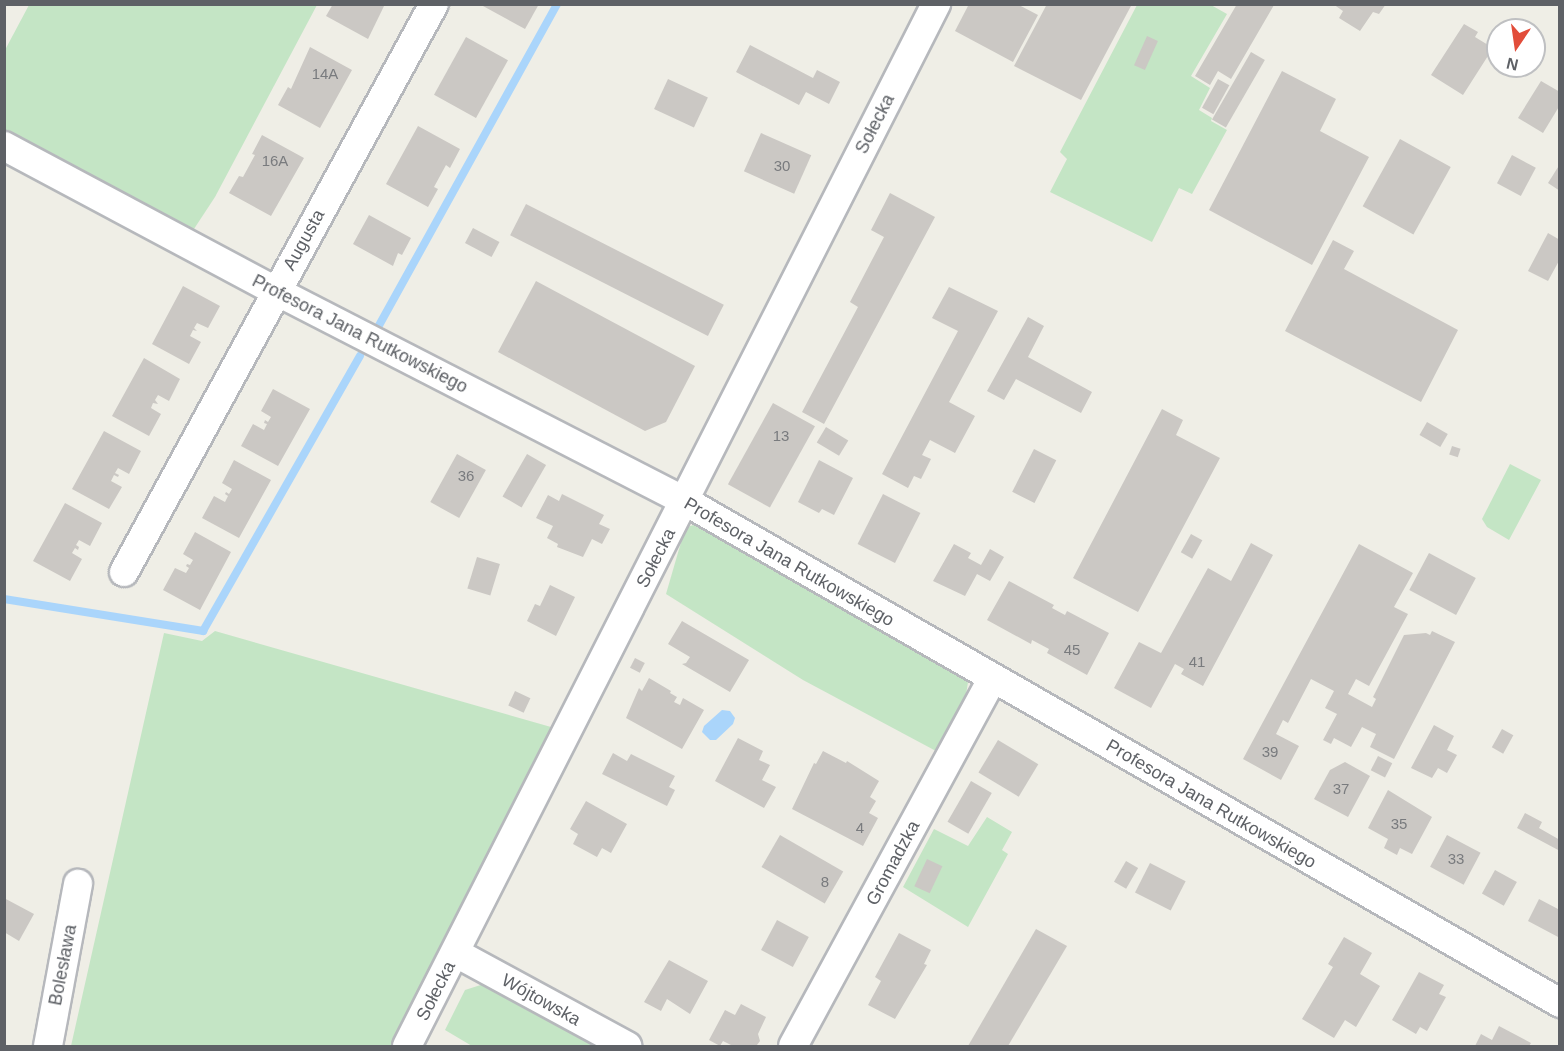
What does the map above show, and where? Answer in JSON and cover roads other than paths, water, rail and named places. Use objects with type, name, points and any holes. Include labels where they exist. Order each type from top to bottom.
[{"type":"street","name":"Augusta","points":[[124,572],[434,4]]},
{"type":"street","name":"Sołecka","points":[[407,1047],[936,4]]},
{"type":"street","name":"Profesora Jana Rutkowskiego","points":[[4,146],[276,291],[685,501],[1560,1004]]},
{"type":"street","name":"Gromadzka","points":[[793,1047],[992,679]]},
{"type":"street","name":"Bolesława","points":[[48,1047],[78,884]]},
{"type":"street","name":"Wójtowska","points":[[456,953],[627,1047]]},
{"type":"water","points":[[722,710],[730,711],[735,718],[733,724],[716,740],[710,740],[702,732],[704,726]]},
{"type":"waterway","points":[[377,329],[557,4]]},
{"type":"waterway","points":[[4,599],[203,631],[360,356]]}]
